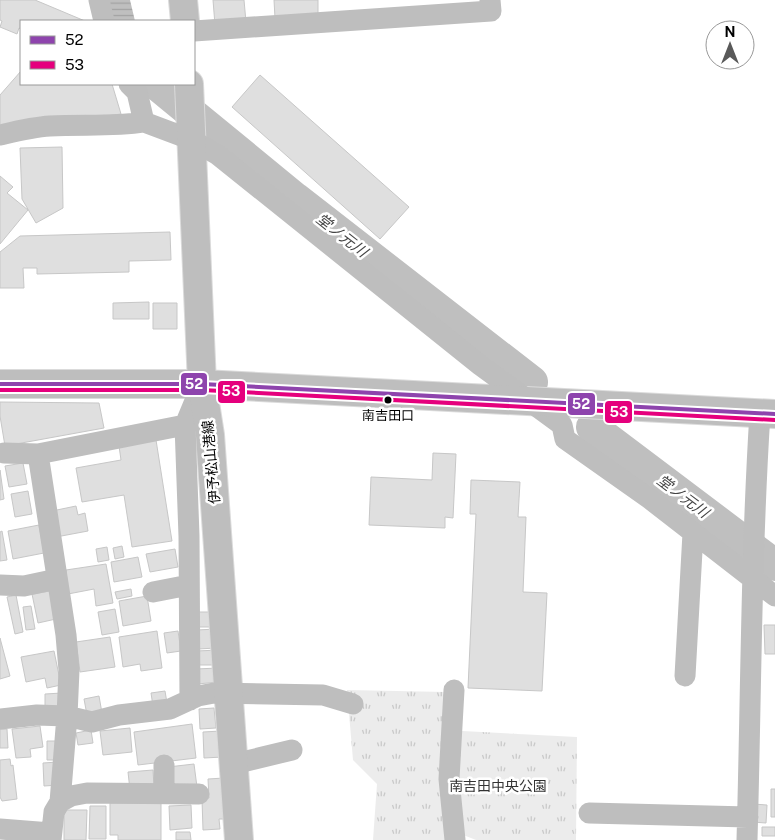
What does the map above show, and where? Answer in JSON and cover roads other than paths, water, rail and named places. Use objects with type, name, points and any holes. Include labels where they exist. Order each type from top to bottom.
[{"type":"main road","points":[[184,0],[185,20]]},
{"type":"main road","name":"伊予松山港線","points":[[190,88],[202,384],[210,435],[239,840]]},
{"type":"main road","points":[[0,384],[202,384],[768,414]]},
{"type":"street","points":[[99,0],[104,20]]},
{"type":"street","points":[[195,31],[491,11],[490,0]]},
{"type":"street","points":[[130,85],[137,92],[144,122]]},
{"type":"street","points":[[0,135],[27,128],[49,126],[109,126],[144,122],[192,135],[526,400],[562,425],[565,439],[650,499],[693,533],[752,573],[775,596]]},
{"type":"street","points":[[190,700],[190,585],[185,425],[202,384]]},
{"type":"street","points":[[747,840],[754,524],[768,414]]},
{"type":"street","points":[[4,453],[38,454],[185,425]]},
{"type":"street","points":[[0,829],[51,836],[54,812],[60,802],[67,716],[68,661],[66,635],[38,454]]},
{"type":"street","points":[[685,676],[693,533]]},
{"type":"street","points":[[0,585],[24,586],[57,579]]},
{"type":"street","points":[[153,592],[190,585]]},
{"type":"street","points":[[454,690],[449,779],[455,840]]},
{"type":"street","points":[[0,719],[37,715],[67,716],[92,722],[119,715],[170,709],[198,696],[229,693],[323,695],[353,704]]},
{"type":"street","points":[[234,764],[292,750]]},
{"type":"street","points":[[164,765],[164,793]]},
{"type":"street","points":[[60,802],[71,796],[88,793],[199,794]]},
{"type":"street","points":[[589,813],[748,817]]},
{"type":"waterway","name":"堂ノ元川","points":[[157,85],[295,198],[532,382]]},
{"type":"waterway","name":"堂ノ元川","points":[[592,427],[775,565]]},
{"type":"place","name":"南吉田口","points":[[388,400]]},
{"type":"park label","name":"南吉田中央公園","points":[[498,786]]}]
